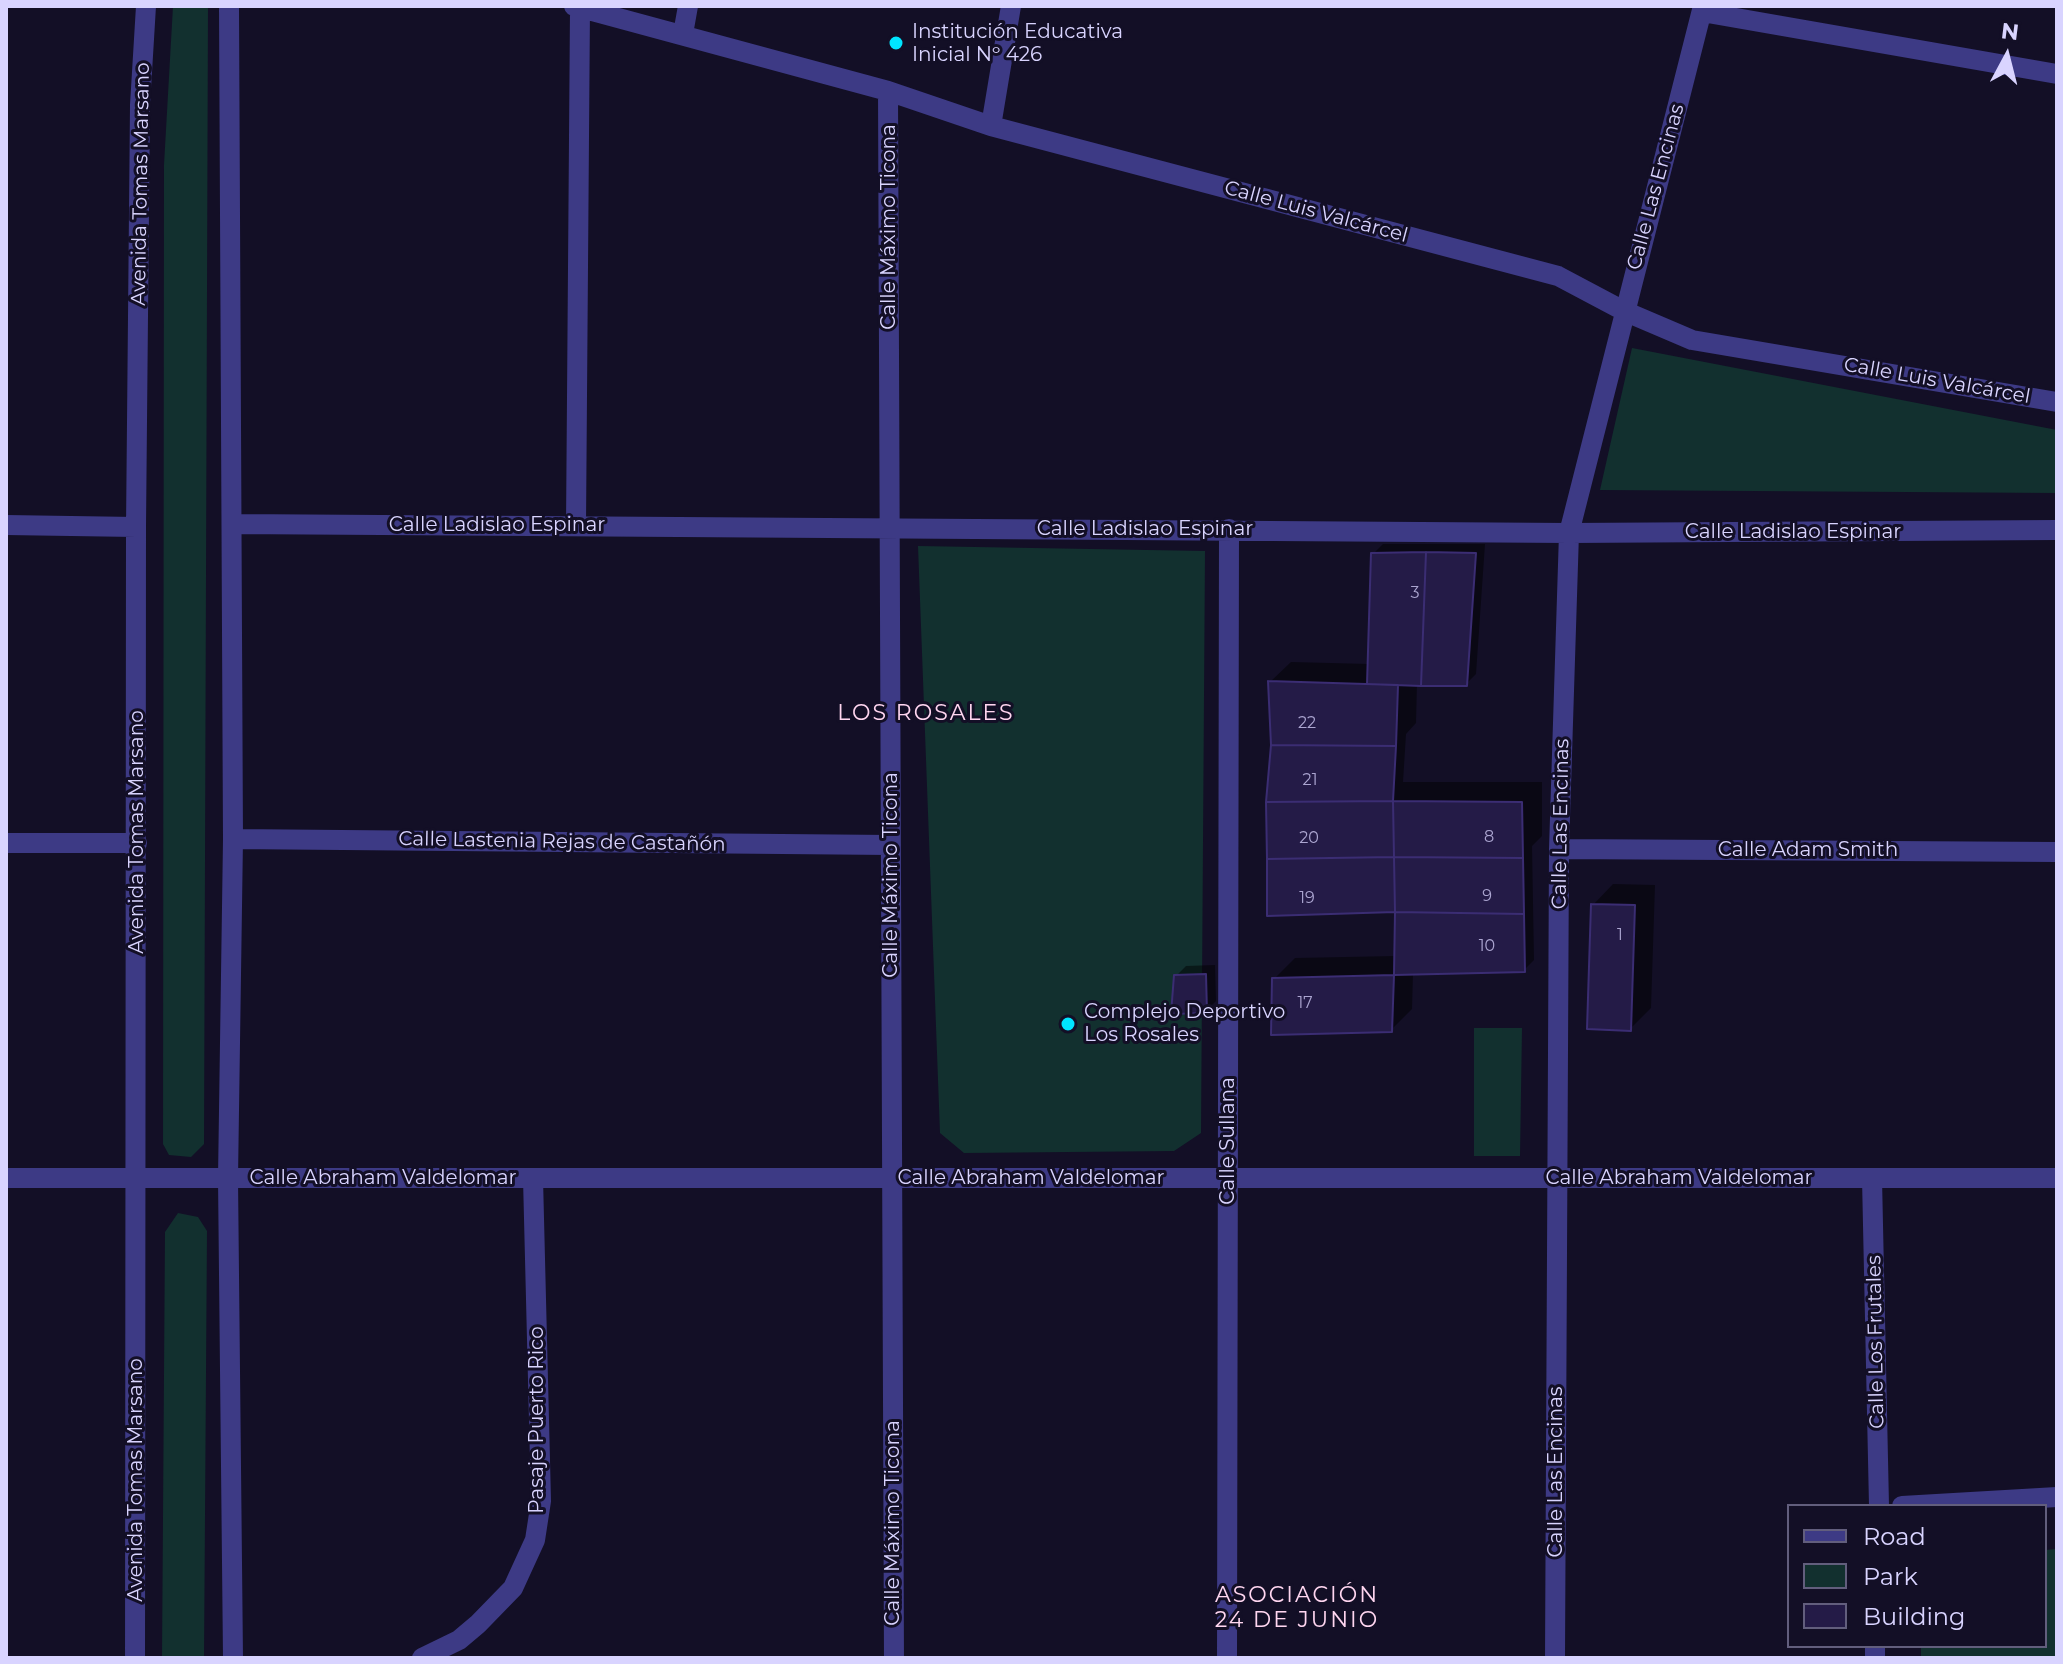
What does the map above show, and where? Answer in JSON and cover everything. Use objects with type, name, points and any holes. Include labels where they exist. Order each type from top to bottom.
[{"type":"street","name":"Avenida Tomas Marsano","points":[[135,1658],[138,1178],[136,527],[140,105],[146,6]]},
{"type":"street","points":[[229,6],[233,839],[228,1178],[233,1658]]},
{"type":"street","points":[[683,34],[688,6]]},
{"type":"street","points":[[991,126],[1011,6]]},
{"type":"street","points":[[576,526],[577,7]]},
{"type":"street","name":"Calle Luis Valcárcel","points":[[577,7],[888,91],[991,126],[1558,276],[1624,311],[1692,340],[2057,402]]},
{"type":"street","points":[[1702,9],[2057,74]]},
{"type":"street","name":"Calle Las Encinas","points":[[1555,1658],[1559,849],[1569,533],[1702,9]]},
{"type":"street","name":"Calle Máximo Ticona","points":[[888,91],[894,1658]]},
{"type":"street","name":"Calle Ladislao Espinar","points":[[233,524],[1569,533],[2057,530]]},
{"type":"street","points":[[6,525],[136,527]]},
{"type":"street","name":"Calle Sullana","points":[[1227,1658],[1229,529]]},
{"type":"street","name":"Calle Lastenia Rejas de Castañón","points":[[233,839],[891,845]]},
{"type":"street","points":[[6,843],[137,843]]},
{"type":"street","name":"Calle Adam Smith","points":[[1559,849],[2057,852]]},
{"type":"street","name":"Calle Abraham Valdelomar","points":[[6,1178],[2057,1178]]},
{"type":"street","name":"Pasaje Puerto Rico","points":[[427,1657],[459,1640],[513,1588],[535,1540],[541,1501],[533,1178]]},
{"type":"street","name":"Calle Los Frutales","points":[[1872,1178],[1879,1504]]},
{"type":"street","points":[[1936,1504],[2057,1497]]},
{"type":"green space","points":[[173,6],[208,6],[204,1144],[191,1157],[169,1155],[163,1144],[164,165]]},
{"type":"green space","points":[[1632,348],[2057,430],[2057,493],[1600,490]]},
{"type":"green space","points":[[918,546],[1205,551],[1201,1133],[1174,1151],[964,1153],[940,1133]]},
{"type":"green space","points":[[1474,1028],[1522,1028],[1520,1156],[1474,1156]]},
{"type":"green space","points":[[178,1213],[198,1217],[207,1231],[204,1658],[162,1658],[165,1232]]},
{"type":"green space","points":[[2057,1549],[2057,1658],[1921,1658],[1921,1648],[2047,1648],[2047,1550]]},
{"type":"building","points":[[1426,552],[1421,686],[1367,684],[1371,553]]},
{"type":"building","points":[[1426,552],[1476,553],[1467,686],[1421,686]]},
{"type":"building","points":[[1268,681],[1398,685],[1396,746],[1271,745]]},
{"type":"building","points":[[1271,745],[1396,746],[1393,801],[1266,802]]},
{"type":"building","points":[[1393,801],[1394,857],[1267,859],[1266,802]]},
{"type":"building","points":[[1393,801],[1522,802],[1523,858],[1394,857]]},
{"type":"building","points":[[1394,857],[1395,912],[1267,916],[1267,859]]},
{"type":"building","points":[[1394,857],[1523,858],[1524,914],[1395,912]]},
{"type":"building","points":[[1591,904],[1635,905],[1631,1031],[1587,1029]]},
{"type":"building","points":[[1395,912],[1524,914],[1525,972],[1394,975]]},
{"type":"building","points":[[1206,974],[1207,1013],[1171,1014],[1174,975]]},
{"type":"building","points":[[1394,975],[1392,1032],[1271,1035],[1272,978]]},
{"type":"place","name":"Institución Educativa Inicial Nº 426","points":[[896,43]]},
{"type":"place","name":"Complejo Deportivo Los Rosales","points":[[1068,1024]]},
{"type":"district","name":"LOS ROSALES","points":[[926,714]]},
{"type":"district","name":"ASOCIACIÓN 24 DE JUNIO","points":[[1297,1608]]}]
